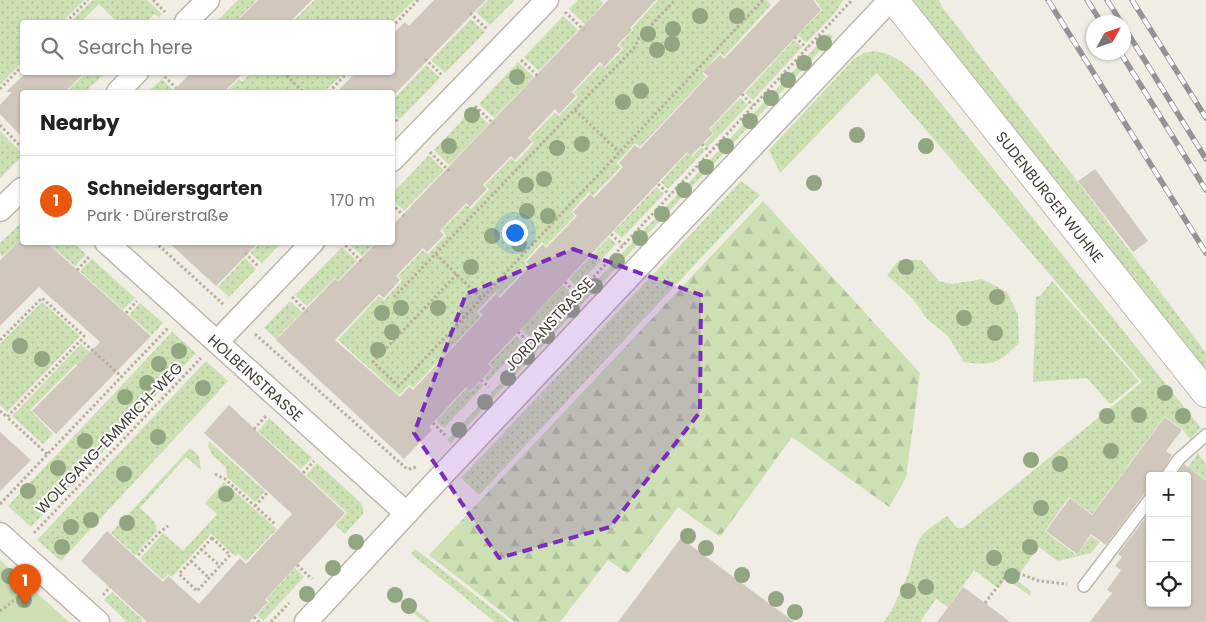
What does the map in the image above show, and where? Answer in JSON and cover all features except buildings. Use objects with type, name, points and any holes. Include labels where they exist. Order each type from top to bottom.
[{"type":"street","points":[[177,19],[208,0]]},
{"type":"street","name":"SUDENBURGER WUHNE","points":[[892,0],[1206,393]]},
{"type":"street","name":"JORDANSTRASSE","points":[[306,622],[406,513],[892,0]]},
{"type":"street","points":[[395,157],[554,4]]},
{"type":"street","points":[[120,90],[134,75]]},
{"type":"street","points":[[0,210],[20,191]]},
{"type":"street","points":[[217,342],[234,314],[310,245]]},
{"type":"street","name":"HOLBEINSTRASSE","points":[[99,248],[217,342],[406,513]]},
{"type":"street","points":[[0,534],[98,622]]},
{"type":"lane","points":[[1170,472],[1179,459],[1206,435]]},
{"type":"lane","points":[[1084,586],[1146,504]]},
{"type":"path","points":[[68,20],[88,0]]},
{"type":"path","points":[[153,0],[177,19]]},
{"type":"path","points":[[395,24],[418,0]]},
{"type":"path","points":[[394,297],[634,48],[639,38],[675,0]]},
{"type":"path","points":[[457,274],[373,362],[399,386],[762,0]]},
{"type":"path","name":"JORDANSTRASSE","points":[[525,350],[852,0]]},
{"type":"path","points":[[554,4],[584,30]]},
{"type":"path","points":[[470,13],[492,34]]},
{"type":"path","points":[[795,37],[807,48]]},
{"type":"path","points":[[515,55],[539,77]]},
{"type":"path","points":[[425,59],[447,80]]},
{"type":"path","points":[[0,89],[20,68]]},
{"type":"path","points":[[163,75],[176,88]]},
{"type":"path","points":[[286,75],[301,90]]},
{"type":"path","points":[[331,90],[345,75]]},
{"type":"path","points":[[742,94],[753,106]]},
{"type":"path","points":[[471,102],[494,124]]},
{"type":"path","points":[[575,110],[619,152]]},
{"type":"path","points":[[0,125],[20,146]]},
{"type":"path","points":[[702,144],[710,152]]},
{"type":"path","points":[[426,148],[449,171]]},
{"type":"path","points":[[658,184],[670,195]]},
{"type":"path","points":[[395,207],[405,217]]},
{"type":"path","points":[[611,234],[623,245]]},
{"type":"path","points":[[158,245],[407,469],[414,468],[420,461]]},
{"type":"path","points":[[345,245],[362,262]]},
{"type":"path","points":[[77,270],[99,248]]},
{"type":"path","points":[[245,253],[264,271]]},
{"type":"path","points":[[436,254],[482,298]]},
{"type":"path","points":[[565,282],[577,294]]},
{"type":"path","points":[[288,293],[307,312]]},
{"type":"path","points":[[126,313],[141,296]]},
{"type":"path","points":[[0,340],[42,298],[84,336],[7,417]]},
{"type":"path","points":[[0,504],[172,324]]},
{"type":"path","points":[[518,332],[531,344]]},
{"type":"path","points":[[81,340],[122,377]]},
{"type":"path","name":"WOLFGANG-EMMRICH-WEG","points":[[18,550],[217,342]]},
{"type":"path","points":[[481,380],[490,387]]},
{"type":"path","name":"JORDANSTRASSE","points":[[483,394],[495,381]]},
{"type":"path","points":[[0,411],[48,454]]},
{"type":"path","points":[[254,429],[270,412]]},
{"type":"path","points":[[433,423],[445,435]]},
{"type":"path","points":[[439,441],[451,428]]},
{"type":"path","points":[[303,473],[318,456]]},
{"type":"path","points":[[215,474],[225,479],[276,525]]},
{"type":"path","points":[[255,506],[267,493]]},
{"type":"path","points":[[138,555],[168,526]]},
{"type":"path","points":[[212,538],[230,555],[197,591],[179,574],[191,561],[212,538]]},
{"type":"path","points":[[201,550],[220,566]]},
{"type":"path","points":[[191,561],[210,578]]},
{"type":"path","points":[[297,565],[312,579]]},
{"type":"path","points":[[985,603],[1010,570],[1039,580],[1084,586]]},
{"type":"path","points":[[0,611],[31,588]]},
{"type":"path","points":[[254,617],[259,622]]},
{"type":"highlighted area","points":[[573,249],[701,295],[700,412],[610,527],[499,558],[414,433],[466,294]]},
{"type":"green space","points":[[0,0],[84,0],[64,20],[20,20],[20,64],[0,85]]},
{"type":"green space","points":[[93,0],[147,0],[162,14],[159,17],[154,14],[148,20],[115,20],[99,4],[83,20],[72,20]]},
{"type":"green space","points":[[238,0],[257,0],[237,20],[218,20]]},
{"type":"green space","points":[[315,0],[414,0],[394,20],[294,20]]},
{"type":"green space","points":[[488,0],[515,0],[490,25],[476,12]]},
{"type":"green space","points":[[578,0],[600,0],[603,4],[585,24],[569,9]]},
{"type":"green space","points":[[658,0],[767,0],[771,5],[724,57],[720,53],[702,73],[706,77],[640,147],[635,143],[617,163],[621,167],[593,196],[589,192],[571,212],[575,216],[546,246],[542,242],[524,262],[528,266],[499,296],[495,292],[477,312],[481,316],[413,388],[409,385],[399,395],[338,340],[379,296],[384,300],[402,281],[398,276],[423,250],[428,254],[446,235],[442,230],[466,205],[471,209],[489,189],[485,185],[511,158],[516,162],[534,143],[530,138],[555,112],[559,116],[578,97],[574,92],[600,65],[605,68],[623,49],[619,45]]},
{"type":"green space","points":[[815,0],[843,0],[835,13],[806,43],[798,35],[822,10]]},
{"type":"green space","points":[[912,0],[939,0],[942,7],[1078,182],[1206,353],[1206,372],[1063,194]]},
{"type":"green space","points":[[563,16],[578,30],[539,71],[524,57]]},
{"type":"green space","points":[[471,19],[485,32],[445,73],[431,60]]},
{"type":"green space","points":[[829,33],[833,37],[451,443],[447,440]]},
{"type":"green space","points":[[794,40],[802,47],[753,100],[745,93]]},
{"type":"green space","points":[[874,51],[896,58],[924,82],[1201,428],[1190,439],[1178,423],[1182,429],[1165,416],[1092,514],[1069,497],[1045,531],[1076,555],[1091,536],[1100,542],[1091,553],[1058,561],[1039,547],[1015,579],[1031,591],[1030,596],[1006,578],[998,588],[974,570],[948,607],[936,599],[921,620],[922,622],[884,622],[902,589],[922,535],[930,527],[947,516],[957,528],[963,528],[1142,382],[877,73],[871,78],[868,75],[871,79],[780,173],[769,150],[854,59],[864,53]]},
{"type":"green space","points":[[518,62],[534,77],[494,118],[479,104]]},
{"type":"green space","points":[[426,65],[440,78],[400,119],[395,114],[395,98]]},
{"type":"green space","points":[[84,75],[103,75],[87,90],[68,90]]},
{"type":"green space","points":[[249,75],[342,75],[326,90],[228,90],[239,79],[242,82]]},
{"type":"green space","points":[[162,79],[173,90],[150,90]]},
{"type":"green space","points":[[740,98],[748,105],[708,147],[704,144],[714,133],[710,129]]},
{"type":"green space","points":[[473,109],[489,124],[449,165],[434,150]]},
{"type":"green space","points":[[0,131],[20,151],[20,158],[0,178]]},
{"type":"green space","points":[[701,147],[705,150],[668,189],[661,182],[687,153],[692,157]]},
{"type":"green space","points":[[429,155],[444,170],[404,211],[395,202],[395,191]]},
{"type":"green space","points":[[741,181],[760,195],[479,495],[461,478]]},
{"type":"green space","points":[[656,187],[664,194],[622,238],[614,231]]},
{"type":"green space","points":[[763,201],[920,373],[906,478],[889,507],[792,437],[720,537],[678,507],[628,574],[608,560],[560,622],[515,622],[429,555]]},
{"type":"green space","points":[[20,224],[20,244],[16,248],[14,246],[2,257],[0,254],[0,243]]},
{"type":"green space","points":[[609,237],[616,244],[577,286],[569,279]]},
{"type":"green space","points":[[50,245],[75,245],[86,254],[75,266]]},
{"type":"green space","points":[[258,245],[279,245],[262,263],[250,253]]},
{"type":"green space","points":[[349,245],[373,245],[362,256]]},
{"type":"green space","points":[[342,247],[357,261],[338,281],[335,278],[307,306],[295,295]]},
{"type":"green space","points":[[245,258],[256,269],[229,297],[218,287]]},
{"type":"green space","points":[[92,259],[135,298],[123,310],[80,271]]},
{"type":"green space","points":[[899,260],[921,260],[939,281],[951,284],[982,279],[1007,292],[1018,315],[1019,343],[995,362],[982,364],[964,362],[948,336],[927,319],[913,299],[887,275]]},
{"type":"green space","points":[[1052,281],[1139,381],[1112,403],[1109,403],[1087,378],[1033,382],[1036,297],[1041,295]]},
{"type":"green space","points":[[563,285],[571,293],[529,337],[521,329]]},
{"type":"green space","points":[[290,301],[302,312],[276,339],[264,328]]},
{"type":"green space","points":[[42,302],[80,336],[7,412],[0,405],[0,344]]},
{"type":"green space","points":[[140,303],[163,323],[152,335],[129,315]]},
{"type":"green space","points":[[172,332],[196,353],[31,527],[8,506]]},
{"type":"green space","points":[[516,336],[524,343],[488,381],[484,378],[493,368],[489,364]]},
{"type":"green space","points":[[81,344],[113,373],[99,387],[76,364],[30,410],[53,434],[43,444],[12,416]]},
{"type":"green space","points":[[206,361],[228,381],[61,561],[37,540]]},
{"type":"green space","points":[[480,382],[483,386],[444,428],[436,421],[467,388],[470,392]]},
{"type":"green space","points":[[269,418],[312,458],[301,469],[258,431]]},
{"type":"green space","points":[[209,441],[265,491],[255,502],[227,477],[226,467],[213,456],[208,446]]},
{"type":"green space","points":[[190,448],[199,456],[201,470],[186,457],[140,508],[155,522],[157,531],[135,555],[111,533]]},
{"type":"green space","points":[[1198,453],[1206,464],[1206,480],[1188,467]]},
{"type":"green space","points":[[317,463],[360,502],[363,508],[363,514],[345,534],[335,525],[347,513],[306,475]]},
{"type":"green space","points":[[224,482],[277,529],[246,561],[238,554],[235,556],[211,534],[172,577],[168,574],[163,580],[140,559],[163,533],[183,551],[217,514],[205,503]]},
{"type":"green space","points":[[415,549],[510,622],[495,622],[411,554]]},
{"type":"green space","points":[[0,560],[69,622],[0,622]]},
{"type":"green space","points":[[295,568],[304,577],[263,621],[257,615],[269,602],[267,599]]},
{"type":"green space","points":[[392,591],[431,622],[425,622],[390,594]]},
{"type":"green space","points":[[112,592],[142,619],[141,622],[127,622],[104,600]]},
{"type":"railway","points":[[1048,0],[1206,253]]},
{"type":"railway","points":[[1087,0],[1097,15]]},
{"type":"railway","points":[[1107,0],[1117,15]]},
{"type":"railway","points":[[1132,0],[1206,118]]},
{"type":"railway","points":[[1131,38],[1206,159]]},
{"type":"railway","points":[[1125,60],[1206,190]]},
{"type":"place","name":"Schneidersgarten","points":[[25,605]]}]
